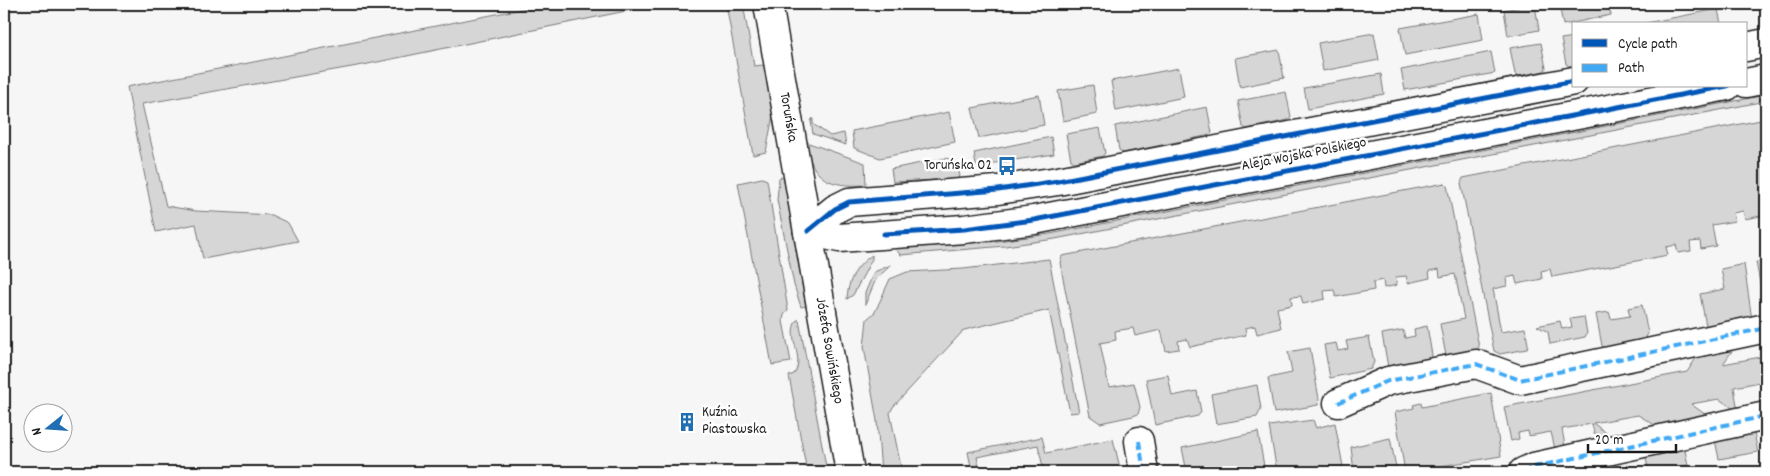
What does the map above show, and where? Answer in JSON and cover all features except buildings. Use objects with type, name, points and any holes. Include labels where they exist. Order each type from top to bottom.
[{"type":"street","name":"Toruńska","points":[[768,4],[808,231]]},
{"type":"street","points":[[1748,47],[1766,43]]},
{"type":"street","points":[[1748,83],[1766,79]]},
{"type":"street","name":"Aleja Wojska Polskiego","points":[[808,231],[835,209],[849,202],[998,190],[1058,181],[1572,81]]},
{"type":"street","name":"Aleja Wojska Polskiego","points":[[808,231],[839,238],[852,238],[964,229],[1034,220],[1717,88]]},
{"type":"street","name":"Józefa Sowińskiego","points":[[808,231],[850,472]]},
{"type":"street","points":[[1338,403],[1388,381],[1476,364],[1520,380],[1766,328]]},
{"type":"street","points":[[1523,472],[1534,467],[1766,416]]},
{"type":"street","points":[[1139,441],[1144,472]]},
{"type":"shaded area","points":[[547,4],[660,4],[363,65],[142,104],[166,206],[196,211],[271,215],[288,223],[298,241],[203,259],[196,224],[156,232],[127,87]]},
{"type":"shaded area","points":[[726,4],[743,4],[754,66],[764,65],[773,115],[766,152],[753,155]]},
{"type":"shaded area","points":[[1518,4],[1539,4],[1535,5],[1539,30],[1508,36],[1504,10],[1519,7]]},
{"type":"shaded area","points":[[1559,4],[1608,4],[1611,15],[1563,25]]},
{"type":"shaded area","points":[[1718,9],[1721,22],[1651,22]]},
{"type":"shaded area","points":[[1479,14],[1483,40],[1405,55],[1400,28]]},
{"type":"shaded area","points":[[1374,33],[1379,60],[1323,71],[1318,43]]},
{"type":"shaded area","points":[[1572,37],[1572,65],[1566,64],[1561,39]]},
{"type":"shaded area","points":[[1541,43],[1546,68],[1544,71],[1518,76],[1515,74],[1510,48]]},
{"type":"shaded area","points":[[1279,50],[1284,78],[1240,87],[1235,58]]},
{"type":"shaded area","points":[[1491,52],[1495,73],[1405,90],[1401,70]]},
{"type":"shaded area","points":[[1179,68],[1184,97],[1116,111],[1111,81]]},
{"type":"shaded area","points":[[1381,74],[1384,94],[1308,109],[1304,88]]},
{"type":"shaded area","points":[[1093,85],[1097,114],[1063,121],[1058,91]]},
{"type":"shaded area","points":[[1286,92],[1291,117],[1288,120],[1246,129],[1243,127],[1238,101]]},
{"type":"shaded area","points":[[1039,95],[1044,125],[979,138],[972,108]]},
{"type":"shaded area","points":[[1766,95],[1766,101],[1055,239],[1005,246],[901,255],[896,250],[897,248],[990,242],[1050,234]]},
{"type":"shaded area","points":[[1207,107],[1212,133],[1210,135],[1123,153],[1119,150],[1115,126]]},
{"type":"shaded area","points":[[949,112],[955,142],[880,158],[854,148],[852,131]]},
{"type":"shaded area","points":[[813,118],[813,124],[830,136],[844,133],[846,145],[813,134],[811,121]]},
{"type":"shaded area","points":[[1766,119],[1766,215],[1745,219],[1743,211],[1733,213],[1735,221],[1712,225],[1716,246],[1701,249],[1700,241],[1690,242],[1691,251],[1678,253],[1676,245],[1666,247],[1668,255],[1552,277],[1550,269],[1541,271],[1542,279],[1517,284],[1515,276],[1506,278],[1507,286],[1493,289],[1501,332],[1525,328],[1528,344],[1527,349],[1500,354],[1494,351],[1461,183],[1463,178]]},
{"type":"shaded area","points":[[1100,128],[1105,153],[1103,156],[1074,162],[1071,160],[1066,134]]},
{"type":"shaded area","points":[[1051,137],[1054,154],[976,166],[974,153]]},
{"type":"shaded area","points":[[806,142],[865,163],[866,185],[842,184],[824,178],[812,165]]},
{"type":"shaded area","points":[[946,158],[956,161],[960,176],[957,179],[893,182],[891,169]]},
{"type":"shaded area","points":[[762,178],[767,180],[788,310],[784,315],[783,321],[791,362],[772,365],[738,183]]},
{"type":"shaded area","points":[[779,178],[784,179],[806,306],[801,307],[794,285],[777,200]]},
{"type":"shaded area","points":[[1445,183],[1447,185],[1479,347],[1477,350],[1446,356],[1440,324],[1464,319],[1455,274],[1440,277],[1439,269],[1429,271],[1430,278],[1408,283],[1406,276],[1396,277],[1397,285],[1384,288],[1383,280],[1373,282],[1374,290],[1336,297],[1334,290],[1324,291],[1325,299],[1303,304],[1301,296],[1291,297],[1292,305],[1277,308],[1281,328],[1257,334],[1255,326],[1245,328],[1246,335],[1190,347],[1187,339],[1178,341],[1179,349],[1166,351],[1161,330],[1135,336],[1133,328],[1115,331],[1116,340],[1100,343],[1109,387],[1134,383],[1140,407],[1138,414],[1100,423],[1090,416],[1060,263],[1062,256]]},
{"type":"shaded area","points":[[872,255],[872,259],[853,295],[847,299],[849,286],[854,274],[861,264]]},
{"type":"shaded area","points":[[1049,259],[1079,412],[1070,413],[1049,310],[964,330],[893,407],[890,413],[902,472],[881,472],[877,421],[864,347],[867,319],[875,312],[890,279],[907,272],[963,269]]},
{"type":"shaded area","points":[[1766,260],[1766,304],[1764,304],[1756,262]]},
{"type":"shaded area","points":[[1744,264],[1752,320],[1707,331],[1700,294],[1725,289],[1721,269]]},
{"type":"shaded area","points":[[891,265],[876,279],[865,305],[865,293],[874,272]]},
{"type":"shaded area","points":[[1642,305],[1648,333],[1645,340],[1603,351],[1596,314],[1609,312],[1611,319],[1630,316],[1628,308]]},
{"type":"shaded area","points":[[1584,317],[1587,333],[1585,337],[1550,344],[1548,332],[1537,326],[1560,321],[1562,329],[1572,327],[1570,319]]},
{"type":"shaded area","points":[[797,320],[799,320],[827,472],[807,472],[789,376],[794,374],[798,361],[793,333]]},
{"type":"shaded area","points":[[1427,326],[1432,355],[1429,360],[1388,367],[1382,334],[1403,330],[1405,338],[1415,336],[1414,329]]},
{"type":"shaded area","points":[[1369,337],[1374,362],[1371,369],[1330,378],[1324,345],[1336,343],[1338,351],[1348,349],[1346,341]]},
{"type":"shaded area","points":[[1736,345],[1723,364],[1766,356],[1766,385],[1765,381],[1734,387],[1738,412],[1719,399],[1691,404],[1706,415],[1658,427],[1638,415],[1593,423],[1609,435],[1603,436],[1594,433],[1592,424],[1562,429],[1565,446],[1555,449],[1551,432],[1529,436],[1528,431],[1518,433],[1519,439],[1511,441],[1504,407],[1687,372],[1700,352]]},
{"type":"shaded area","points":[[1310,348],[1319,399],[1318,405],[1274,413],[1268,378],[1292,373],[1288,352]]},
{"type":"shaded area","points":[[1168,375],[1172,396],[1197,391],[1201,412],[1198,416],[1155,425],[1146,379]]},
{"type":"shaded area","points":[[1257,385],[1261,409],[1257,417],[1216,424],[1211,394]]},
{"type":"shaded area","points":[[1491,393],[1501,456],[1405,472],[1395,412],[1414,408],[1413,405],[1421,403],[1422,407]]},
{"type":"shaded area","points":[[1313,420],[1316,428],[1335,423],[1344,472],[1277,472],[1269,426]]},
{"type":"shaded area","points":[[1753,428],[1758,452],[1719,459],[1715,440]]},
{"type":"shaded area","points":[[1258,432],[1265,472],[1187,472],[1182,448]]},
{"type":"shaded area","points":[[1042,437],[1046,453],[1113,439],[1121,472],[1044,472],[1038,445],[977,457],[980,472],[972,472],[968,452]]},
{"type":"shaded area","points":[[1390,438],[1397,472],[1354,472],[1351,447]]},
{"type":"shaded area","points":[[1683,441],[1688,465],[1649,472],[1645,454]]},
{"type":"shaded area","points":[[1614,459],[1617,472],[1576,472],[1581,466]]},
{"type":"marked path","points":[[1338,403],[1388,381],[1476,364],[1520,380],[1766,328]]},
{"type":"marked path","points":[[1523,472],[1534,467],[1766,416]]},
{"type":"marked path","points":[[1139,441],[1144,472]]},
{"type":"cycle path","points":[[808,231],[835,209],[849,202],[998,190],[1058,181],[1572,81]]},
{"type":"cycle path","points":[[884,234],[964,229],[1034,220],[1717,88]]},
{"type":"place","name":"Toruńska 02","points":[[1007,166]]},
{"type":"place","name":"Kuźnia Piastowska","points":[[687,422]]}]
